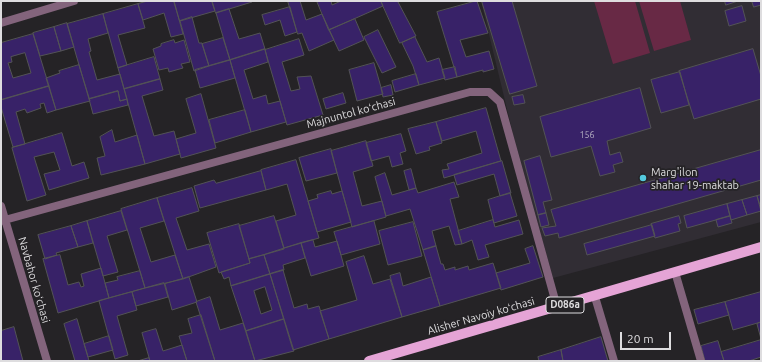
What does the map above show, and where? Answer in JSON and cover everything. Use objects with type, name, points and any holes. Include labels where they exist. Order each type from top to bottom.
[{"type":"main road","name":"Alisher Navoiy koʻchasi","points":[[369,361],[595,297],[675,272],[761,249]]},
{"type":"street","points":[[1,23],[74,1]]},
{"type":"street","name":"Majnuntol koʻchasi","points":[[3,221],[470,92],[488,92],[500,102],[557,307]]},
{"type":"street","name":"Navbahor koʻchasi","points":[[1,206],[3,221],[47,361]]},
{"type":"street","points":[[675,272],[701,361]]},
{"type":"street","points":[[595,297],[614,361]]},
{"type":"shaded area","name":"Marg'ilon shahar 19-maktab","points":[[481,1],[761,1],[761,222],[553,278],[513,134]]},
{"type":"shaded area","points":[[594,1],[635,1],[650,53],[613,64]]},
{"type":"shaded area","points":[[639,1],[680,1],[691,40],[654,51]]},
{"type":"building","points":[[148,1],[174,1],[183,34],[171,37],[164,13],[143,20],[138,4]]},
{"type":"building","points":[[174,1],[212,1],[215,11],[180,21]]},
{"type":"building","points":[[212,1],[252,1],[252,2],[216,13]]},
{"type":"building","points":[[288,1],[300,1],[306,20],[322,14],[334,40],[309,51],[302,33],[298,34]]},
{"type":"building","points":[[317,1],[331,1],[332,5],[341,1],[381,1],[383,6],[329,30]]},
{"type":"building","points":[[381,1],[400,1],[398,2],[416,36],[400,43]]},
{"type":"building","points":[[477,1],[488,33],[460,40],[466,57],[489,51],[494,69],[483,72],[483,70],[457,77],[437,12]]},
{"type":"building","points":[[482,1],[512,1],[537,86],[510,94]]},
{"type":"building","points":[[725,1],[738,1],[726,5]]},
{"type":"building","points":[[752,1],[761,1],[761,5],[754,7]]},
{"type":"building","points":[[138,4],[145,28],[118,35],[127,65],[118,68],[103,14]]},
{"type":"building","points":[[742,6],[746,21],[729,26],[725,11]]},
{"type":"building","points":[[290,7],[297,32],[285,36],[280,20],[265,25],[262,15]]},
{"type":"building","points":[[229,9],[239,39],[260,33],[265,49],[230,60],[216,13]]},
{"type":"building","points":[[103,14],[108,33],[88,39],[91,51],[89,52],[97,80],[120,74],[127,99],[120,101],[118,91],[89,99],[67,24]]},
{"type":"building","points":[[192,17],[199,43],[202,43],[209,66],[194,71],[180,21]]},
{"type":"building","points":[[355,19],[364,40],[339,51],[329,30]]},
{"type":"building","points":[[67,23],[74,47],[61,51],[54,27]]},
{"type":"building","points":[[54,27],[61,51],[40,56],[33,33]]},
{"type":"building","points":[[378,30],[396,67],[382,73],[364,37]]},
{"type":"building","points":[[33,34],[49,86],[1,100],[1,43]],"holes":[[[25,53],[31,73],[13,78],[8,63],[12,62],[11,57]]]},
{"type":"building","points":[[415,37],[427,62],[439,58],[445,78],[419,85],[413,66],[402,43]]},
{"type":"building","points":[[223,38],[230,60],[209,66],[202,44]]},
{"type":"building","points":[[299,39],[304,55],[282,62],[291,91],[300,89],[297,77],[311,76],[323,115],[287,125],[265,50]]},
{"type":"building","points":[[174,40],[175,43],[184,40],[190,62],[181,64],[183,68],[169,72],[168,68],[159,70],[153,49],[161,46],[161,44]]},
{"type":"building","points":[[265,49],[268,62],[244,70],[253,99],[266,95],[268,104],[280,101],[286,122],[251,132],[230,60]]},
{"type":"building","points":[[753,49],[761,76],[761,99],[694,119],[679,71]]},
{"type":"building","points":[[154,57],[160,79],[124,89],[118,68]]},
{"type":"building","points":[[230,60],[235,78],[200,88],[195,70]]},
{"type":"building","points":[[374,63],[383,94],[357,101],[349,70]]},
{"type":"building","points":[[79,65],[90,101],[56,110],[46,78],[60,73],[59,71]]},
{"type":"building","points":[[455,67],[457,77],[445,80],[442,70]]},
{"type":"building","points":[[680,72],[689,105],[661,113],[651,80]]},
{"type":"building","points":[[416,74],[419,85],[395,92],[392,81]]},
{"type":"building","points":[[160,79],[163,90],[142,96],[154,136],[174,131],[180,154],[145,164],[124,89]]},
{"type":"building","points":[[391,85],[393,95],[383,97],[381,88]]},
{"type":"building","points":[[49,86],[56,110],[47,113],[44,103],[40,104],[41,108],[27,113],[25,109],[16,112],[25,144],[13,147],[1,107],[1,100]]},
{"type":"building","points":[[640,88],[651,128],[607,141],[610,155],[620,152],[623,162],[613,165],[615,172],[600,176],[591,146],[551,157],[540,117]]},
{"type":"building","points":[[118,91],[120,101],[127,99],[128,105],[93,114],[89,99]]},
{"type":"building","points":[[343,93],[346,103],[326,109],[323,99]]},
{"type":"building","points":[[201,94],[216,148],[181,158],[176,139],[196,133],[186,99]]},
{"type":"building","points":[[523,95],[525,103],[514,105],[512,97]]},
{"type":"building","points":[[486,108],[501,161],[444,178],[442,170],[449,169],[447,164],[482,153],[476,131],[442,141],[436,122]]},
{"type":"building","points":[[245,110],[251,132],[215,143],[209,120]]},
{"type":"building","points":[[436,122],[442,143],[429,147],[430,150],[416,154],[408,129]]},
{"type":"building","points":[[112,130],[115,142],[137,135],[145,164],[101,175],[97,158],[105,156],[100,137]]},
{"type":"building","points":[[62,133],[72,166],[84,162],[89,178],[49,190],[44,174],[60,170],[54,152],[34,157],[46,195],[27,201],[12,148]]},
{"type":"building","points":[[401,134],[406,151],[400,153],[403,164],[392,167],[389,156],[371,161],[366,143]]},
{"type":"building","points":[[366,141],[373,166],[353,172],[362,206],[382,201],[386,217],[352,227],[331,151]]},
{"type":"building","points":[[331,149],[337,173],[306,181],[299,158]]},
{"type":"building","points":[[761,150],[761,180],[559,238],[558,233],[545,236],[542,228],[556,226],[551,210]]},
{"type":"building","points":[[540,156],[552,200],[543,202],[546,213],[538,215],[524,161]]},
{"type":"building","points":[[296,160],[319,238],[284,248],[276,221],[296,215],[287,184],[266,190],[261,170]]},
{"type":"building","points":[[502,161],[511,193],[500,196],[494,174],[457,185],[454,175]]},
{"type":"building","points":[[411,169],[416,188],[409,190],[404,171]]},
{"type":"building","points":[[261,171],[266,190],[200,208],[194,186],[214,180],[216,183]]},
{"type":"building","points":[[385,173],[392,195],[416,188],[418,193],[454,182],[459,197],[450,199],[462,244],[455,245],[449,226],[432,231],[436,246],[423,250],[410,209],[386,216],[375,177]]},
{"type":"building","points":[[192,188],[199,211],[176,218],[187,250],[209,244],[216,267],[183,279],[157,198]]},
{"type":"building","points":[[331,191],[332,194],[342,191],[351,222],[317,232],[308,201],[318,198],[317,195]]},
{"type":"building","points":[[510,193],[517,216],[494,223],[488,200]]},
{"type":"building","points":[[761,195],[761,208],[757,196]]},
{"type":"building","points":[[757,196],[761,211],[747,215],[742,200]]},
{"type":"building","points":[[157,198],[164,221],[140,228],[151,262],[175,255],[183,279],[145,288],[121,209]]},
{"type":"building","points":[[742,200],[747,215],[731,220],[727,204]]},
{"type":"building","points":[[727,204],[730,216],[687,228],[684,216]]},
{"type":"building","points":[[121,211],[127,230],[107,236],[118,272],[103,276],[87,221]]},
{"type":"building","points":[[546,213],[549,225],[541,227],[538,215]]},
{"type":"building","points":[[274,216],[284,249],[249,259],[239,226]]},
{"type":"building","points":[[679,216],[681,223],[678,224],[680,231],[655,238],[651,224]]},
{"type":"building","points":[[730,216],[732,223],[718,227],[716,220]]},
{"type":"building","points":[[493,220],[495,227],[519,220],[523,234],[485,245],[489,257],[478,260],[472,240],[462,244],[458,231]]},
{"type":"building","points":[[87,221],[93,243],[78,247],[71,226]]},
{"type":"building","points":[[374,221],[380,244],[341,255],[334,232]]},
{"type":"building","points":[[413,222],[422,256],[388,265],[379,231]]},
{"type":"building","points":[[239,224],[250,263],[219,273],[207,233]]},
{"type":"building","points":[[652,225],[655,236],[587,255],[584,244]]},
{"type":"building","points":[[71,226],[78,247],[56,253],[57,255],[45,259],[38,235]]},
{"type":"building","points":[[313,240],[315,247],[337,241],[344,266],[311,276],[301,243]]},
{"type":"building","points":[[301,243],[305,258],[283,265],[284,270],[270,274],[264,255]]},
{"type":"building","points":[[436,246],[441,264],[443,264],[445,270],[455,267],[455,270],[468,266],[469,270],[493,263],[501,288],[440,306],[423,250]]},
{"type":"building","points":[[533,246],[543,277],[501,290],[496,273],[530,263],[525,249]]},
{"type":"building","points":[[60,255],[68,285],[79,282],[81,287],[84,286],[81,274],[101,268],[109,298],[58,313],[43,259]]},
{"type":"building","points":[[264,255],[270,274],[231,286],[229,277],[224,279],[221,272],[250,263],[249,259]]},
{"type":"building","points":[[364,256],[373,284],[390,279],[402,317],[329,339],[320,311],[357,300],[346,262]]},
{"type":"building","points":[[283,270],[294,308],[307,304],[308,309],[319,306],[329,339],[293,350],[270,274]]},
{"type":"building","points":[[140,271],[145,288],[109,298],[105,283],[118,280],[117,277]]},
{"type":"building","points":[[400,273],[403,286],[431,277],[440,306],[402,317],[390,276]]},
{"type":"building","points":[[270,274],[284,319],[246,331],[231,286]],"holes":[[[265,287],[272,310],[261,314],[254,291]]]},
{"type":"building","points":[[189,277],[197,302],[172,310],[165,284]]},
{"type":"building","points":[[164,283],[168,297],[136,306],[132,292]]},
{"type":"building","points":[[132,292],[137,310],[117,316],[128,355],[115,359],[99,301]]},
{"type":"building","points":[[761,292],[761,322],[733,330],[725,302]]},
{"type":"building","points":[[210,297],[220,330],[243,323],[255,361],[215,361],[196,302]]},
{"type":"building","points":[[725,302],[729,315],[698,324],[694,310]]},
{"type":"building","points":[[201,315],[215,361],[187,361],[179,336],[192,333],[188,319]]},
{"type":"building","points":[[77,319],[89,361],[75,361],[64,324]]},
{"type":"building","points":[[284,319],[294,351],[255,361],[246,331]]},
{"type":"building","points":[[761,322],[761,339],[757,324]]},
{"type":"building","points":[[14,327],[23,361],[1,361],[1,331]]},
{"type":"building","points":[[156,329],[163,351],[182,345],[187,361],[150,361],[142,333]]},
{"type":"building","points":[[109,336],[113,350],[88,357],[84,344]]},
{"type":"building","points":[[601,337],[608,361],[563,361],[561,350]]},
{"type":"building","points":[[761,340],[761,357],[749,361],[724,361],[721,352]]},
{"type":"building","points":[[718,341],[724,361],[705,361],[701,346]]},
{"type":"building","points":[[561,350],[563,361],[539,361],[538,357]]},
{"type":"building","points":[[149,358],[150,361],[138,361]]},
{"type":"place","name":"Marg'ilon shahar 19-maktab","points":[[643,178]]}]
